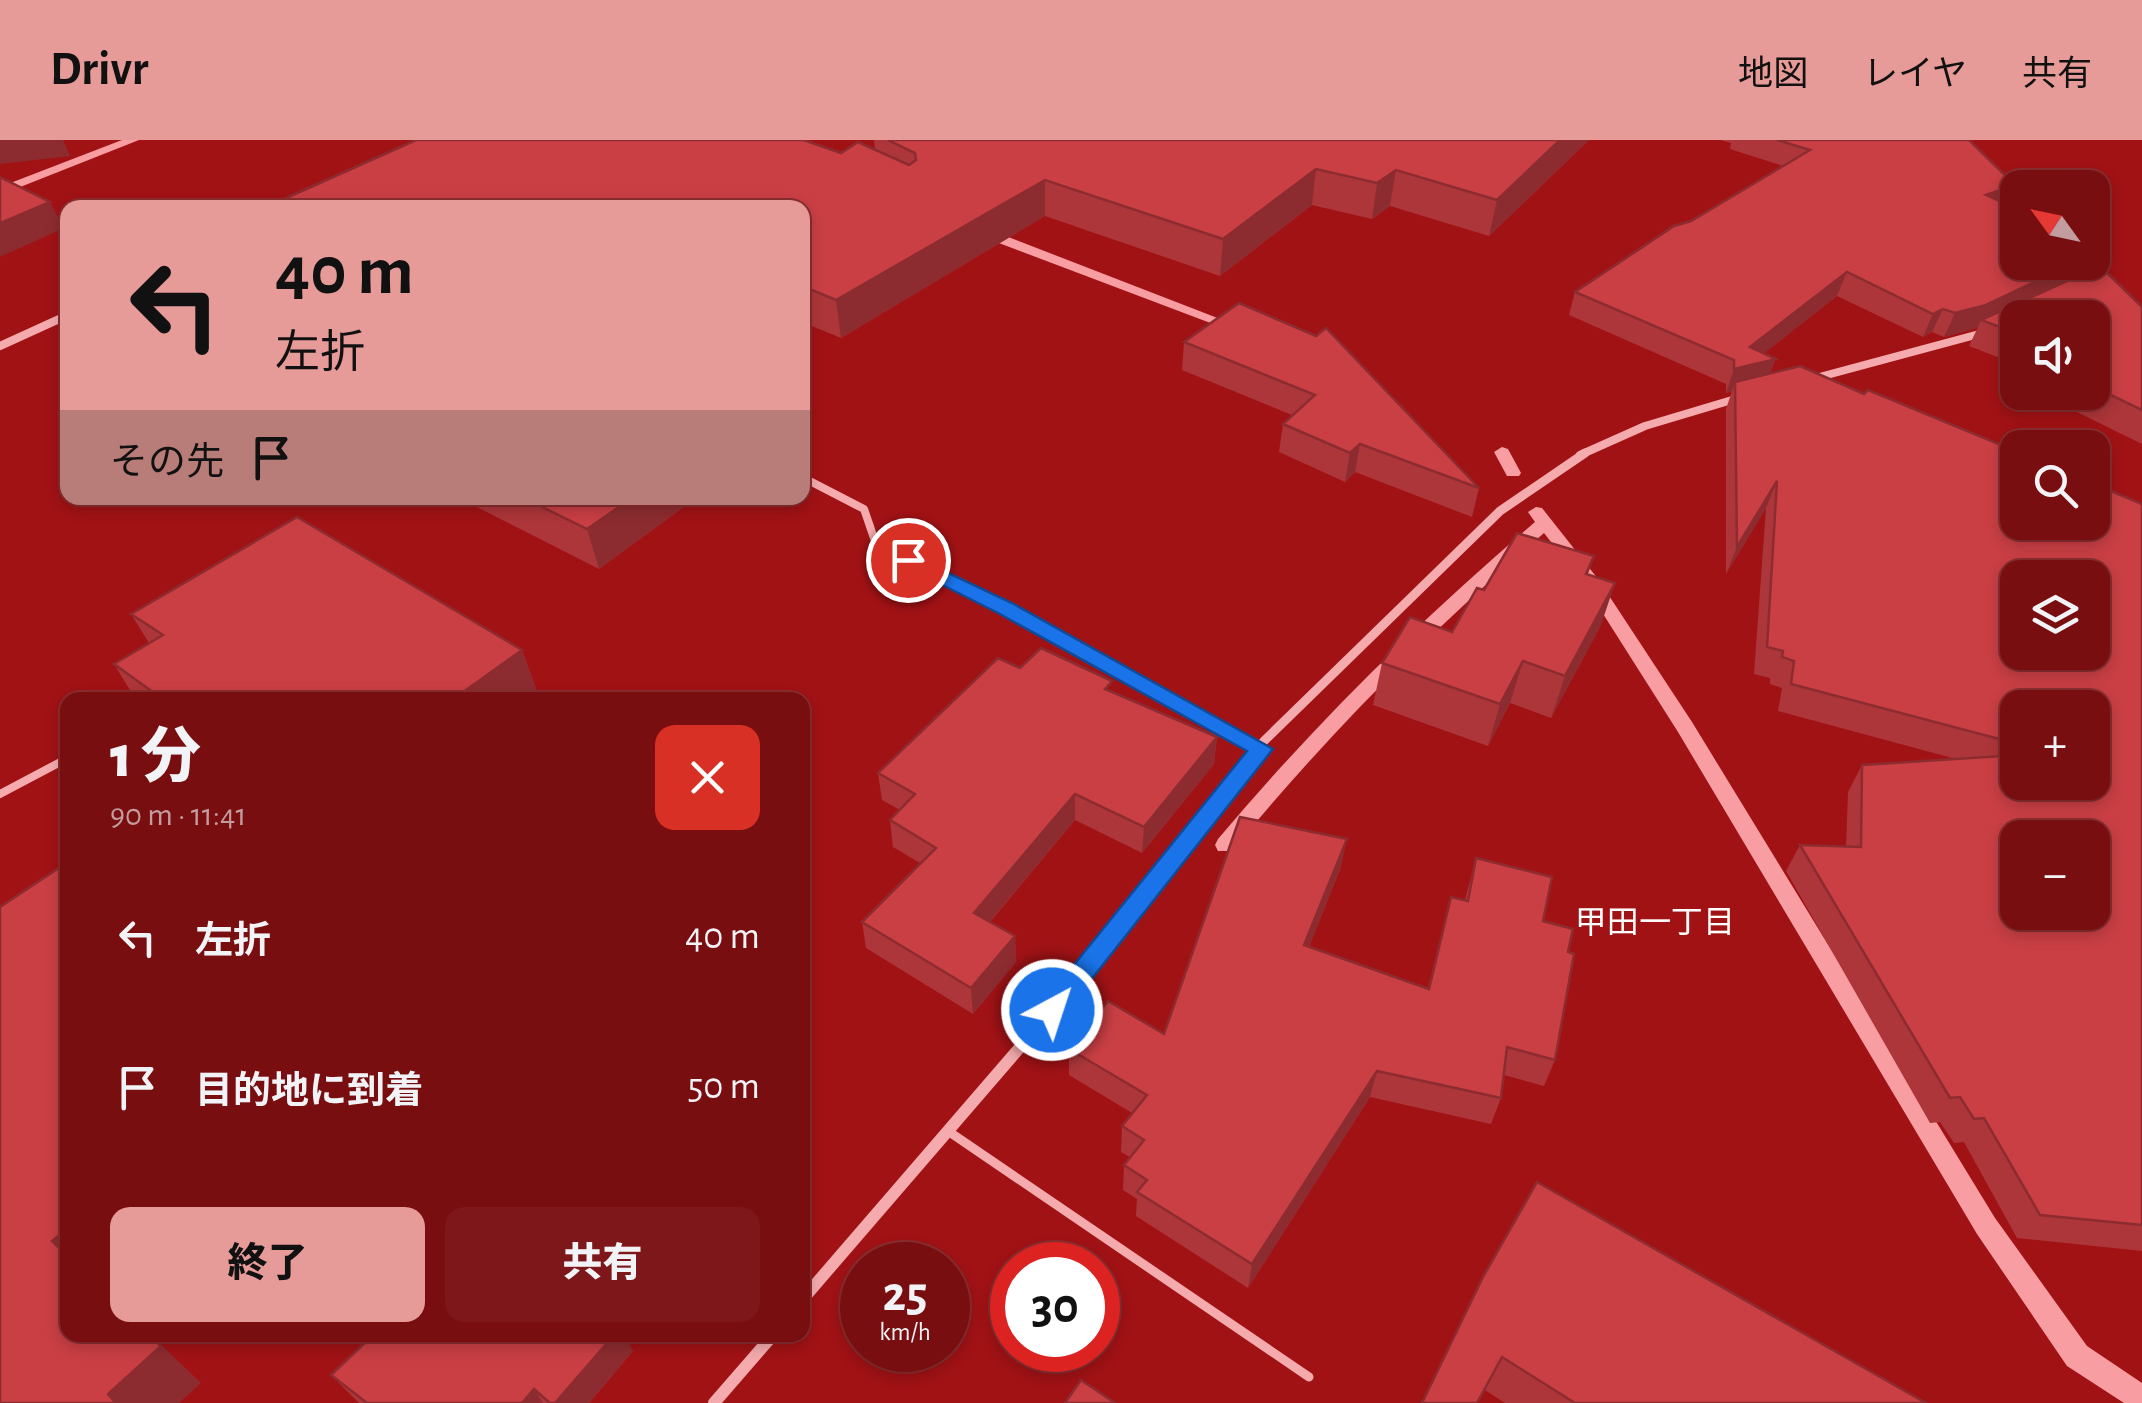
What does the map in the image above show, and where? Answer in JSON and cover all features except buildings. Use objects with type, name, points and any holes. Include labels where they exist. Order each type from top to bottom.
[{"type":"street","points":[[2080,286],[2093,280]]},
{"type":"street","points":[[2099,280],[2108,289]]},
{"type":"street","points":[[0,346],[60,319]]},
{"type":"street","points":[[1804,380],[1978,336],[1994,328]]},
{"type":"street","points":[[810,1291],[1078,980],[1262,749],[1264,741],[1519,492],[1596,446],[1750,394]]},
{"type":"street","points":[[714,1403],[766,1342]]},
{"type":"lane","points":[[810,481],[864,509],[876,544],[1005,608],[1262,749]]},
{"type":"lane","points":[[0,794],[60,762]]},
{"type":"lane","points":[[948,1131],[1308,1377]]},
{"type":"waterway","points":[[0,191],[133,140]]},
{"type":"waterway","points":[[980,231],[1226,324]]},
{"type":"waterway","points":[[1502,452],[1513,473]]},
{"type":"waterway","points":[[1536,512],[1592,583],[1685,727],[1986,1226],[2077,1356],[2142,1399]]},
{"type":"waterway","points":[[1225,845],[1299,758],[1377,677],[1544,524]]},
{"type":"district","name":"甲田一丁目","points":[[1655,923]]},
{"type":"route","points":[[908,560],[1005,608],[1262,749],[1052,1010]]}]
